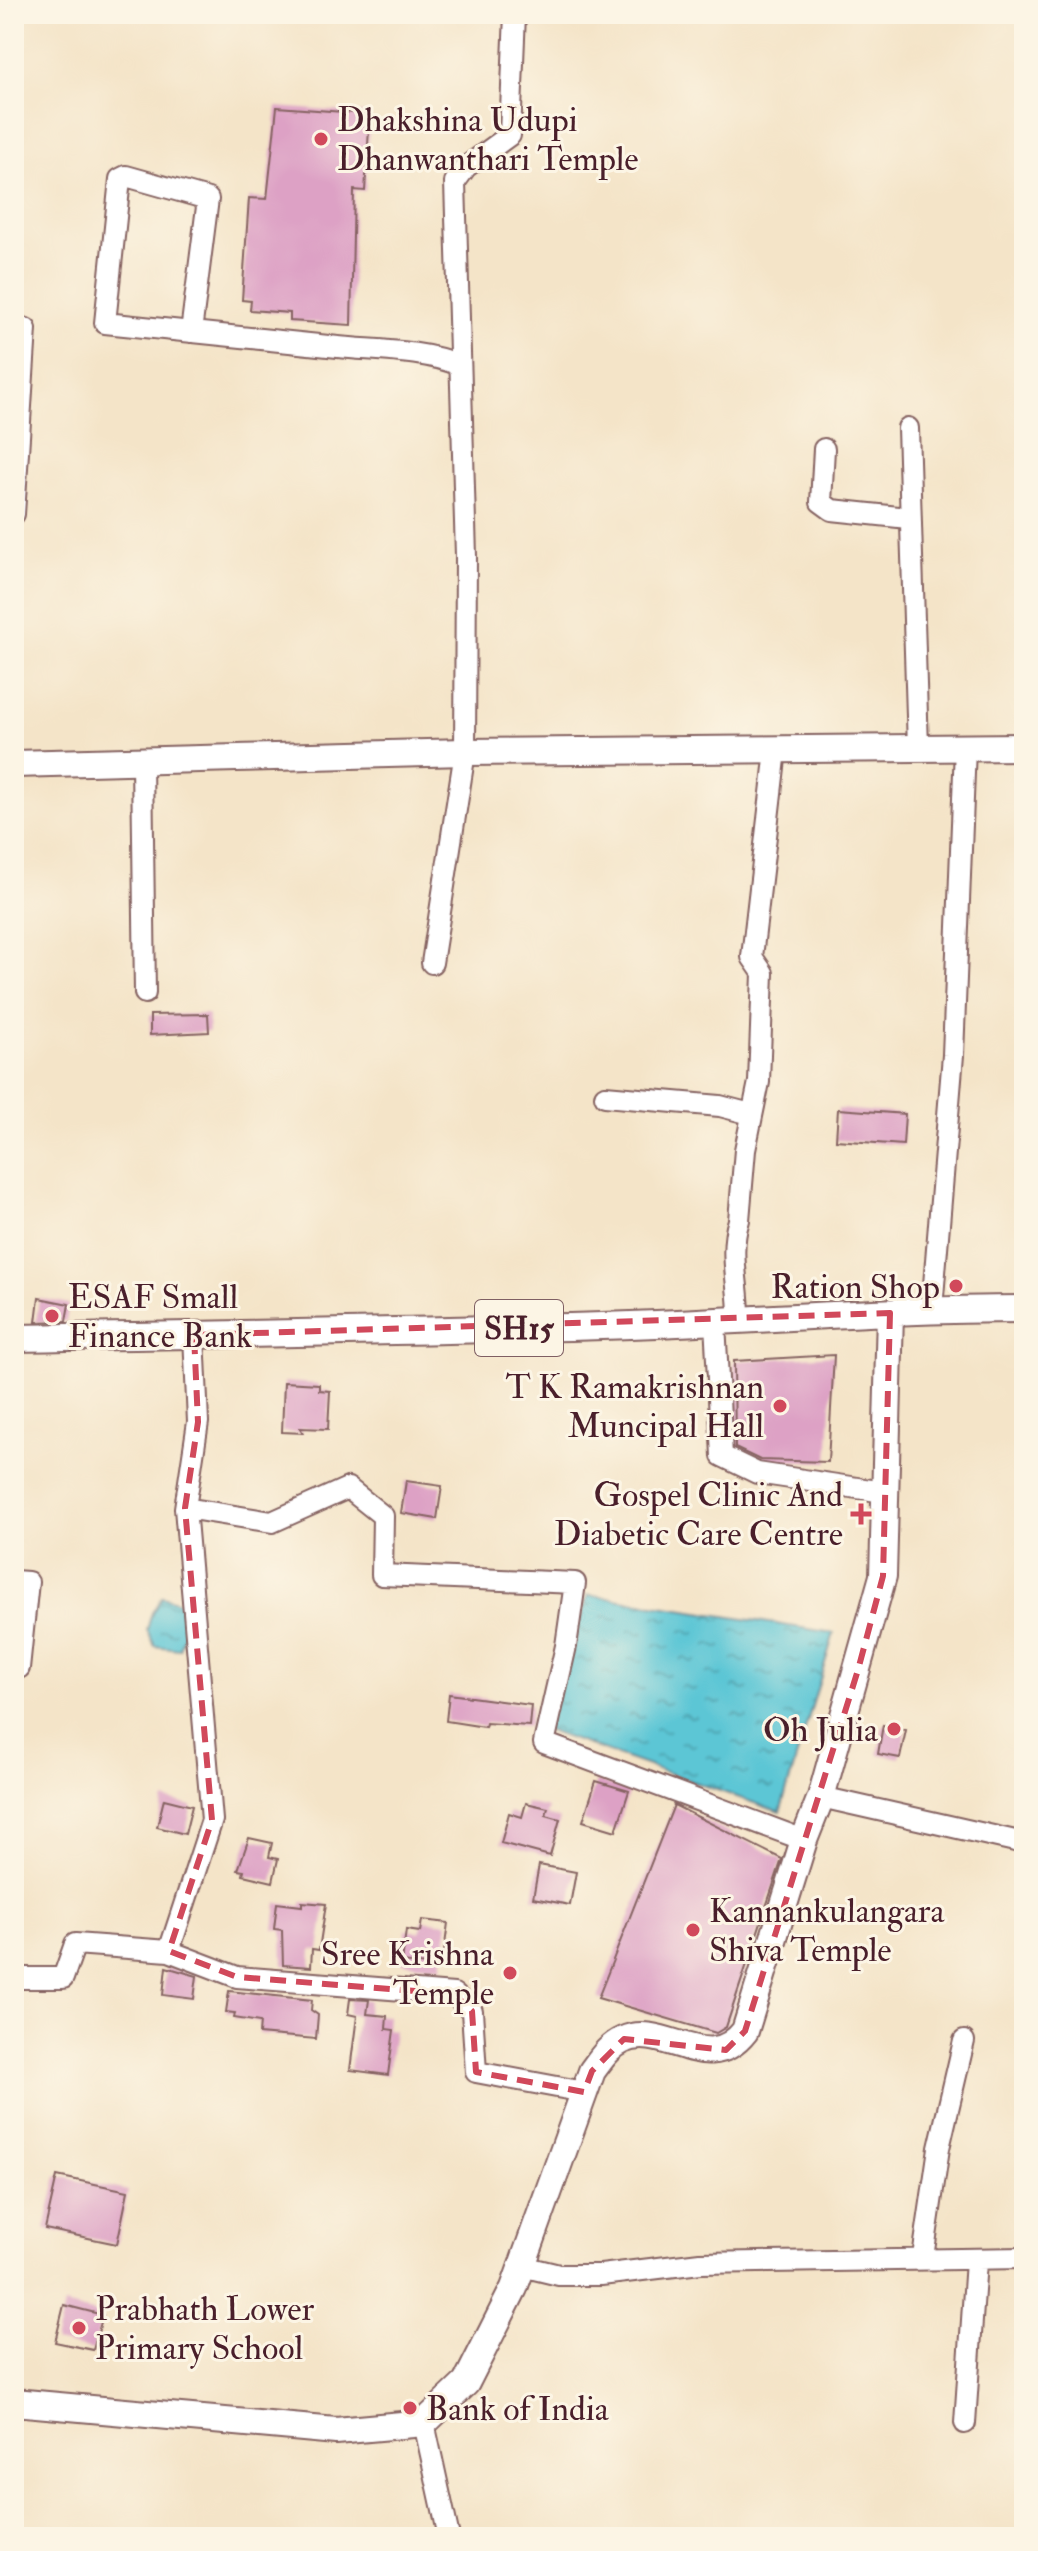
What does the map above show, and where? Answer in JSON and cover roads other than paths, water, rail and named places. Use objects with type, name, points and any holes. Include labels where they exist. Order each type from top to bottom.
[{"type":"main road","points":[[14,764],[465,752],[1024,747]]},
{"type":"main road","name":"SH15","points":[[14,1338],[399,1333],[727,1321],[932,1309],[1024,1309]]},
{"type":"main road","points":[[14,2402],[336,2431],[424,2423],[466,2383],[522,2266],[592,2071],[608,2050],[624,2039],[640,2037],[715,2052],[736,2042],[745,2031],[804,1840],[821,1797],[883,1576],[890,1313]]},
{"type":"street","points":[[432,963],[465,752],[466,556],[455,182],[466,167],[510,135],[515,14]]},
{"type":"street","points":[[191,332],[208,199],[126,176],[120,179],[105,323],[191,332],[439,357],[459,365]]},
{"type":"street","points":[[14,325],[26,329],[14,514]]},
{"type":"street","points":[[908,428],[908,518],[918,748]]},
{"type":"street","points":[[824,449],[821,502],[832,510],[908,518]]},
{"type":"street","points":[[932,1309],[953,1055],[965,747]]},
{"type":"street","points":[[776,750],[752,957],[763,973],[759,1082],[751,1114],[739,1220],[734,1235],[722,1456],[757,1473],[884,1492]]},
{"type":"street","points":[[142,761],[145,993]]},
{"type":"street","points":[[605,1096],[720,1106],[751,1114]]},
{"type":"street","points":[[169,1951],[212,1820],[185,1508],[198,1422],[194,1335]]},
{"type":"street","points":[[185,1508],[272,1522],[348,1488],[383,1516],[382,1575],[575,1583],[566,1646],[544,1743],[804,1840]]},
{"type":"street","points":[[14,1581],[28,1582],[19,1668]]},
{"type":"street","points":[[821,1797],[1024,1843]]},
{"type":"street","points":[[14,1978],[63,1978],[75,1944],[169,1951],[237,1977],[454,1994],[472,2011],[476,2072],[584,2092]]},
{"type":"street","points":[[923,2257],[939,2148],[964,2041]]},
{"type":"street","points":[[522,2266],[559,2275],[601,2275],[700,2263],[923,2257],[976,2261],[1024,2258]]},
{"type":"street","points":[[965,2423],[976,2261]]},
{"type":"street","points":[[424,2423],[449,2537]]},
{"type":"water","points":[[588,1595],[834,1633],[780,1812],[545,1730]]},
{"type":"water","points":[[162,1597],[183,1603],[188,1623],[179,1649],[155,1646],[147,1630],[152,1613]]},
{"type":"place","name":"Dhakshina Udupi Dhanwanthari Temple","points":[[321,139]]},
{"type":"place","name":"Ration Shop","points":[[956,1286]]},
{"type":"place","name":"ESAF Small Finance Bank","points":[[52,1316]]},
{"type":"place","name":"T K Ramakrishnan Muncipal Hall","points":[[780,1406]]},
{"type":"place","name":"Gospel Clinic And Diabetic Care Centre","points":[[861,1514]]},
{"type":"place","name":"Oh Julia","points":[[894,1729]]},
{"type":"place","name":"Kannankulangara Shiva Temple","points":[[693,1930]]},
{"type":"place","name":"Sree Krishna Temple","points":[[510,1973]]},
{"type":"place","name":"Prabhath Lower Primary School","points":[[79,2328]]},
{"type":"place","name":"Bank of India","points":[[410,2408]]}]
